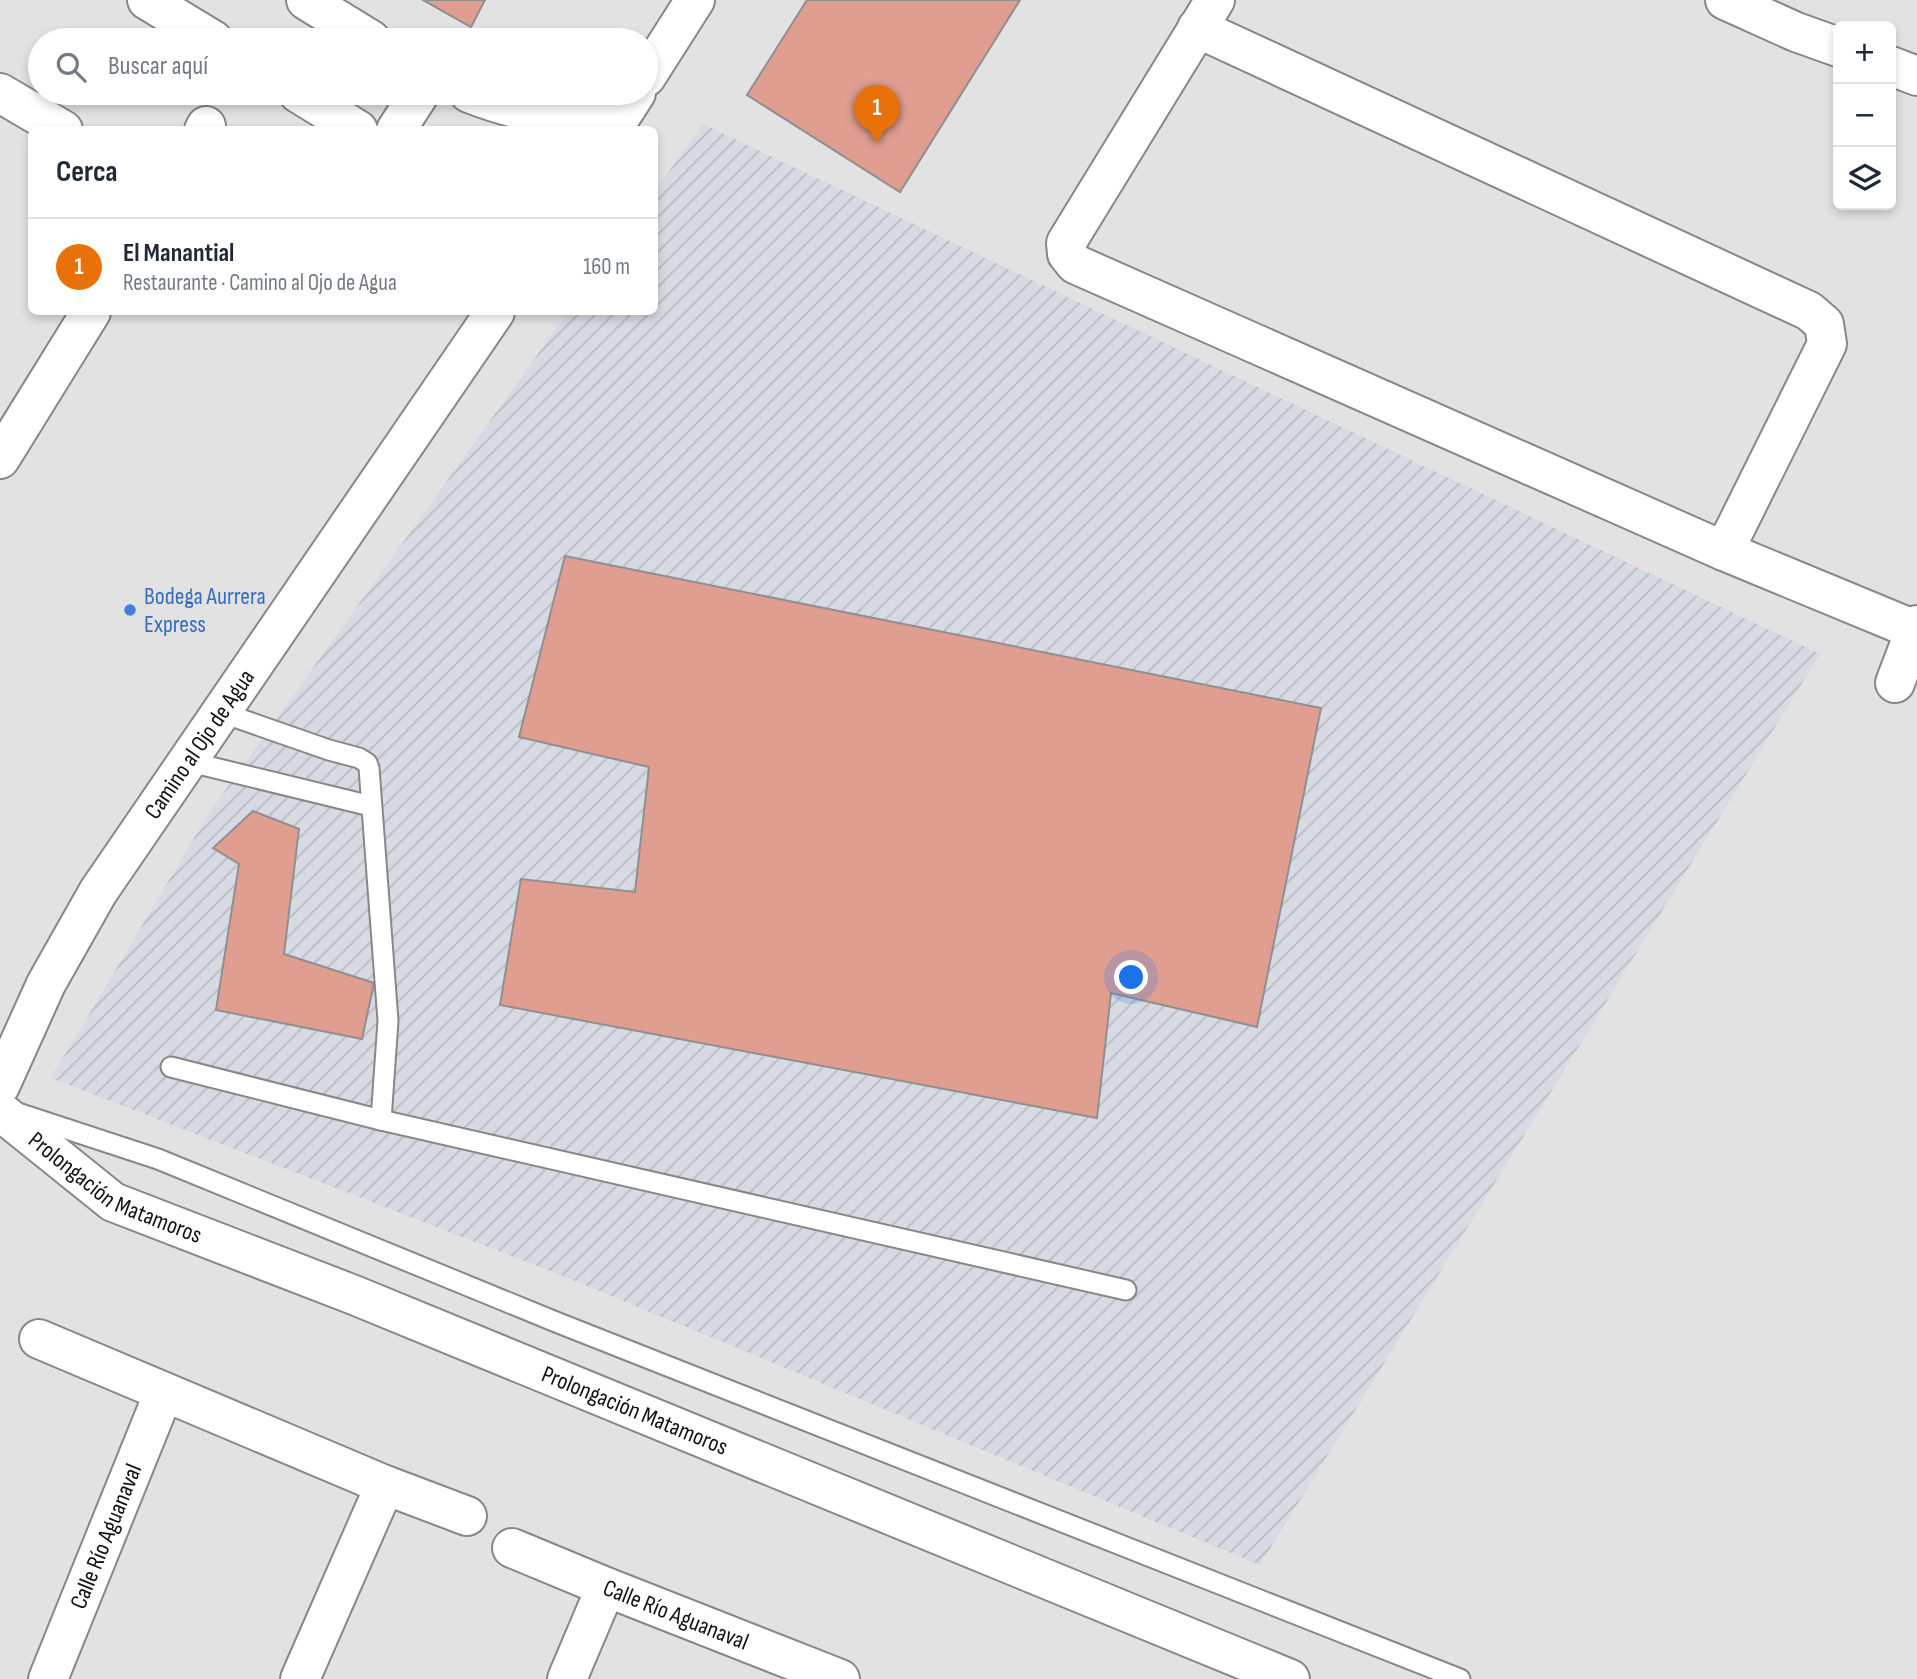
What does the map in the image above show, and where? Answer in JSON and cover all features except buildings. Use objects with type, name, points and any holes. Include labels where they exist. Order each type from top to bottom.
[{"type":"street","points":[[147,0],[193,28]]},
{"type":"street","points":[[306,0],[352,28]]},
{"type":"street","points":[[658,57],[695,0]]},
{"type":"street","points":[[1725,0],[1798,16],[1833,43]]},
{"type":"street","points":[[1724,551],[1827,344],[1824,324],[1809,311],[1206,14],[1066,243],[1067,254],[1075,264],[1724,551],[1916,627],[1895,683]]},
{"type":"street","points":[[1896,68],[1917,76]]},
{"type":"street","points":[[0,93],[56,126]]},
{"type":"street","points":[[317,105],[352,126]]},
{"type":"street","points":[[399,126],[412,105]]},
{"type":"street","points":[[508,105],[527,111],[570,115],[597,112],[618,105]]},
{"type":"street","points":[[0,459],[90,315]]},
{"type":"street","name":"Camino al Ojo de Agua","points":[[0,1086],[46,984],[98,892],[486,318]]},
{"type":"street","name":"Prolongación Matamoros","points":[[0,1109],[113,1202],[354,1295],[1290,1679]]},
{"type":"street","points":[[39,1339],[385,1485],[467,1516]]},
{"type":"street","name":"Calle Río Aguanaval","points":[[48,1679],[164,1392]]},
{"type":"street","points":[[300,1679],[385,1485]]},
{"type":"street","name":"Calle Río Aguanaval","points":[[512,1548],[831,1677]]},
{"type":"street","points":[[567,1679],[606,1587]]},
{"type":"lane","points":[[220,712],[364,760],[369,768],[388,1021],[381,1120]]},
{"type":"lane","points":[[186,761],[371,806]]},
{"type":"lane","points":[[171,1067],[381,1120],[1126,1290]]},
{"type":"lane","points":[[0,1109],[158,1159],[556,1322],[1460,1679]]},
{"type":"shaded area","points":[[703,124],[1820,654],[1260,1565],[563,1276],[51,1078],[209,813],[566,315],[658,315],[658,187]]},
{"type":"place","name":"El Manantial","points":[[877,143]]},
{"type":"place","name":"Bodega Aurrera Express","points":[[130,610]]}]
